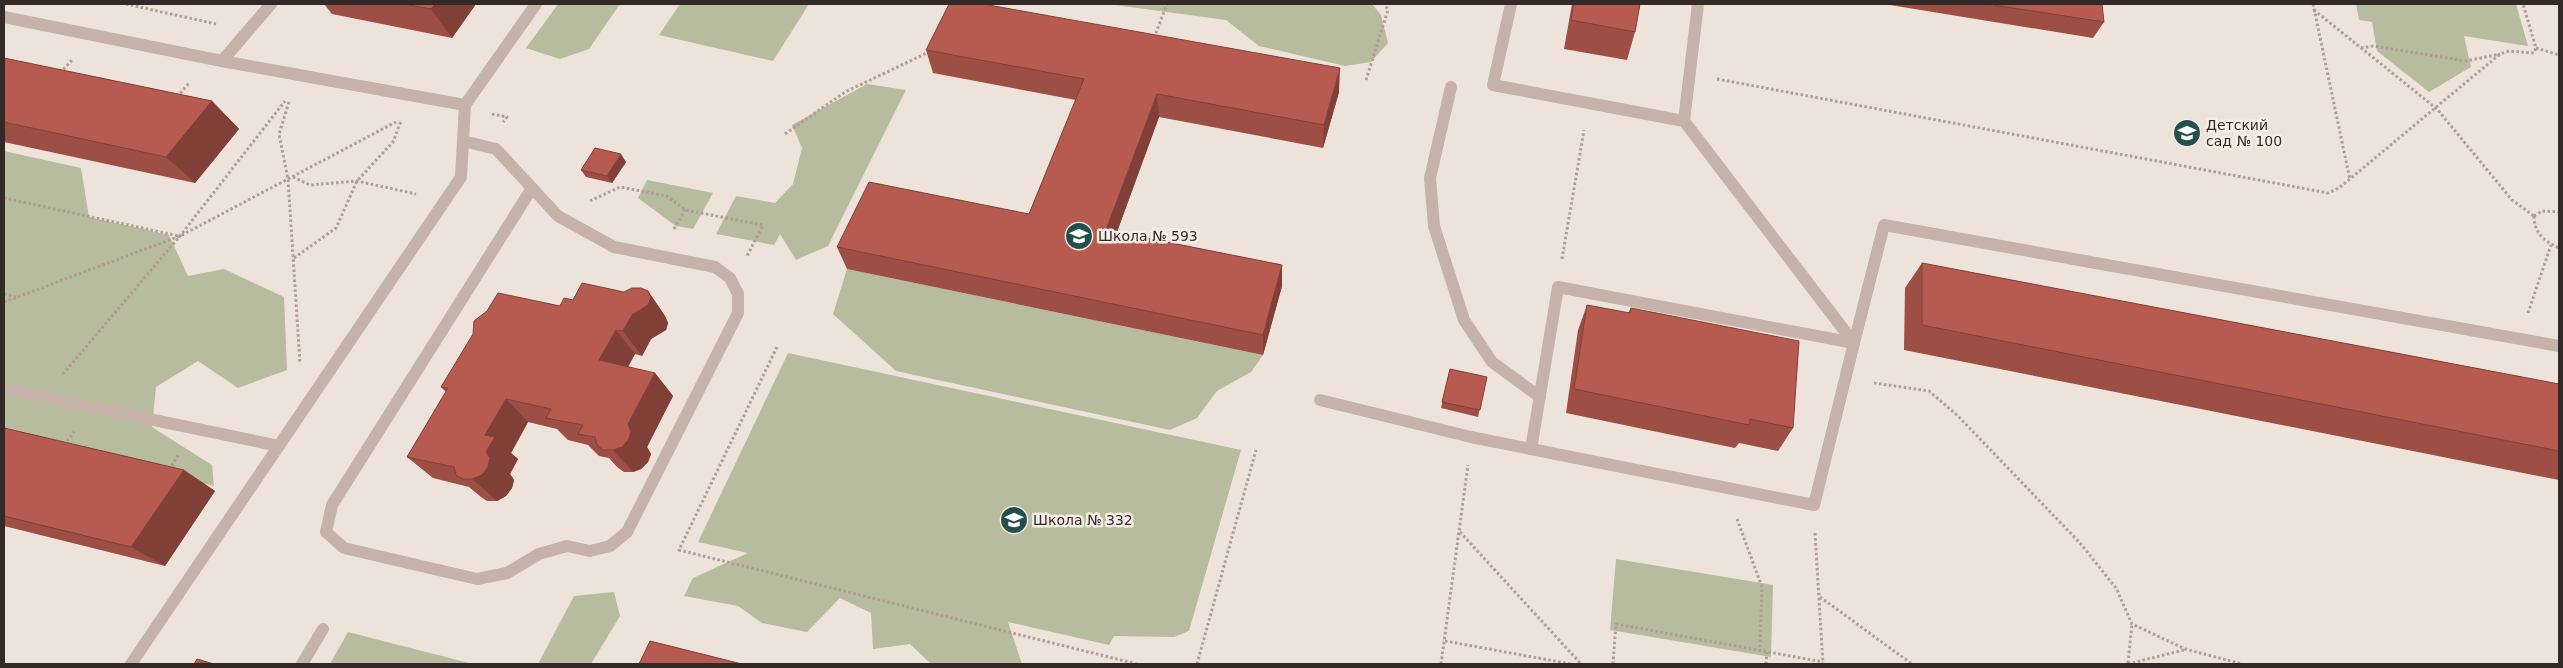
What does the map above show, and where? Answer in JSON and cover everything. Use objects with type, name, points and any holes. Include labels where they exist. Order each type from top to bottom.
[{"type":"lane","points":[[222,61],[271,4]]},
{"type":"lane","points":[[131,664],[461,177],[465,105],[536,4]]},
{"type":"lane","points":[[1511,4],[1493,85],[1588,101],[1684,121],[1854,343]]},
{"type":"lane","points":[[1684,121],[1698,4]]},
{"type":"lane","points":[[4,17],[222,61],[465,105]]},
{"type":"lane","points":[[1451,87],[1430,178],[1434,226],[1464,320],[1492,362],[1540,397]]},
{"type":"lane","points":[[464,141],[496,149],[532,187],[558,216],[614,247],[715,268],[730,278],[738,294],[738,313],[627,532],[610,546],[590,551],[567,546],[539,554],[507,572],[477,579],[344,548],[326,532],[332,505],[532,187]]},
{"type":"lane","points":[[1320,400],[1471,437],[1814,505],[1884,225],[2559,346]]},
{"type":"lane","points":[[1531,449],[1558,287],[1854,343]]},
{"type":"lane","points":[[4,389],[279,446]]},
{"type":"lane","points":[[302,664],[323,629]]},
{"type":"path","points":[[126,4],[248,31]]},
{"type":"path","points":[[1154,39],[1167,4]]},
{"type":"path","points":[[1366,80],[1388,10],[1385,4]]},
{"type":"path","points":[[2313,4],[2350,180]]},
{"type":"path","points":[[2361,48],[2373,46],[2466,60],[2510,52],[2534,53],[2536,48],[2523,4]]},
{"type":"path","points":[[2314,10],[2437,109],[2512,200],[2534,216]]},
{"type":"path","points":[[58,76],[94,35]]},
{"type":"path","points":[[2536,48],[2559,55]]},
{"type":"path","points":[[786,134],[845,92],[929,52]]},
{"type":"path","points":[[1690,73],[2328,193],[2350,180],[2437,109],[2500,54]]},
{"type":"path","points":[[175,100],[209,58]]},
{"type":"path","points":[[43,397],[180,236],[291,94],[280,134],[288,179],[303,410]]},
{"type":"path","points":[[1558,287],[1588,101]]},
{"type":"path","points":[[4,302],[180,236],[402,119],[392,142],[357,182],[336,228],[293,259]]},
{"type":"path","points":[[293,176],[310,185],[357,182],[445,200]]},
{"type":"path","points":[[620,187],[667,196],[685,210],[764,225],[750,252],[730,278]]},
{"type":"path","points":[[4,198],[180,236]]},
{"type":"path","points":[[2534,216],[2542,211],[2559,212]]},
{"type":"path","points":[[2534,216],[2534,225],[2539,236],[2551,245],[2559,248]]},
{"type":"path","points":[[2520,339],[2551,245]]},
{"type":"path","points":[[4,294],[16,297]]},
{"type":"path","points":[[777,347],[679,550],[1136,664]]},
{"type":"path","points":[[1846,379],[1929,391],[1958,416],[2080,543],[2116,588],[2132,624],[2128,664],[2185,650]]},
{"type":"path","points":[[1441,664],[1460,532],[1471,437]]},
{"type":"path","points":[[1197,664],[1256,450]]},
{"type":"path","points":[[1726,488],[1762,587],[1760,650]]},
{"type":"path","points":[[1613,664],[1616,624],[1823,663],[1814,505]]},
{"type":"path","points":[[1460,532],[1581,664]]},
{"type":"path","points":[[1820,596],[1912,664]]},
{"type":"path","points":[[2132,624],[2185,650],[2242,664]]},
{"type":"path","points":[[1445,641],[1571,664]]},
{"type":"path","points":[[1766,664],[1767,652]]},
{"type":"green space","points":[[558,4],[620,4],[589,49],[560,59],[526,48]]},
{"type":"green space","points":[[680,4],[809,4],[773,61],[659,35]]},
{"type":"green space","points":[[1108,4],[1372,4],[1381,15],[1388,43],[1371,62],[1345,66],[1259,46],[1226,20]]},
{"type":"green space","points":[[2356,4],[2516,4],[2528,46],[2464,36],[2471,67],[2429,92],[2377,51],[2372,22],[2359,20]]},
{"type":"green space","points":[[867,84],[906,90],[828,246],[796,260],[780,234],[774,245],[716,234],[736,196],[775,203],[793,184],[802,148],[792,125]]},
{"type":"green space","points":[[4,151],[81,168],[89,217],[169,235],[188,276],[224,269],[284,297],[287,370],[238,388],[198,361],[156,387],[152,427],[212,465],[214,486],[4,435]]},
{"type":"green space","points":[[647,180],[713,193],[693,229],[676,226],[638,198]]},
{"type":"green space","points":[[847,269],[1263,355],[1251,372],[1217,391],[1197,418],[1170,430],[896,371],[833,314]]},
{"type":"green space","name":"Школа № 332","points":[[788,353],[1241,450],[1189,631],[1174,637],[1114,636],[1109,645],[1008,622],[1022,664],[931,664],[910,644],[873,649],[871,613],[840,598],[807,632],[762,623],[738,606],[684,596],[693,578],[748,553],[698,542]]},
{"type":"green space","points":[[1616,559],[1773,585],[1771,657],[1610,630]]},
{"type":"green space","points":[[614,592],[620,616],[591,664],[538,664],[574,596]]},
{"type":"green space","points":[[348,632],[473,664],[330,664]]},
{"type":"building","points":[[404,4],[435,4],[431,9]]},
{"type":"building","points":[[949,4],[983,4],[1340,68],[1324,125],[1157,94],[1106,230],[1282,265],[1263,335],[837,247],[869,182],[1029,214],[1084,79],[926,50]]},
{"type":"building","points":[[1574,4],[1640,4],[1635,32],[1571,20]]},
{"type":"building","points":[[1987,4],[2102,4],[2104,22]]},
{"type":"building","points":[[4,58],[212,101],[166,157],[4,122]]},
{"type":"building","points":[[595,148],[621,154],[607,176],[581,170]]},
{"type":"building","points":[[1922,263],[2559,384],[2559,451],[1922,325]]},
{"type":"building","points":[[582,283],[624,292],[632,288],[641,288],[648,291],[651,298],[648,305],[632,315],[623,331],[616,330],[599,360],[655,373],[628,424],[631,431],[629,439],[622,447],[613,450],[603,450],[597,445],[595,437],[578,434],[583,425],[546,418],[551,409],[506,399],[485,435],[495,437],[486,452],[490,458],[488,467],[482,475],[472,479],[463,479],[456,475],[454,467],[407,457],[448,388],[441,387],[473,334],[474,321],[487,311],[498,293],[560,306],[564,298],[573,300]]},
{"type":"building","points":[[1587,305],[1630,313],[1631,308],[1799,341],[1793,428],[1750,419],[1749,425],[1574,389]]},
{"type":"building","points":[[1450,369],[1487,377],[1480,410],[1442,402]]},
{"type":"building","points":[[4,428],[184,470],[131,547],[4,516]]},
{"type":"building","points":[[650,641],[742,664],[639,664]]},
{"type":"building","points":[[197,659],[214,664],[194,664]]},
{"type":"place","name":"Детский сад № 100","points":[[2187,133]]},
{"type":"place","name":"Школа № 593","points":[[1079,236]]},
{"type":"place","name":"Школа № 332","points":[[1014,520]]}]
